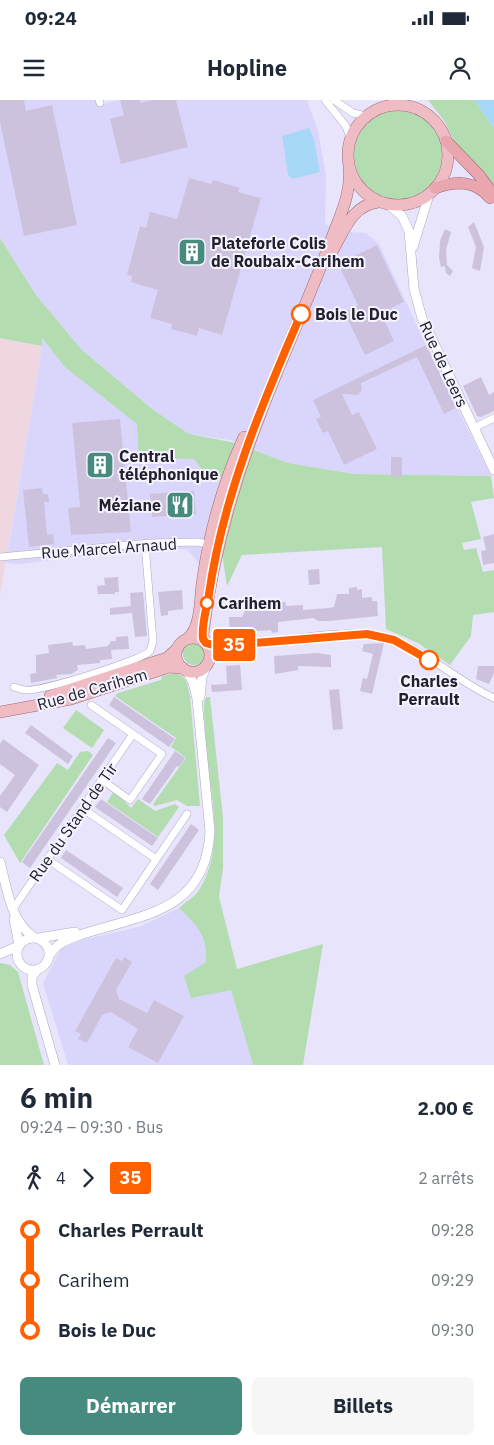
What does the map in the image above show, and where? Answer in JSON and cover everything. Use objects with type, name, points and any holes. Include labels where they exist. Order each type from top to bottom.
[{"type":"highway","points":[[446,141],[478,174],[494,195]]},
{"type":"highway","points":[[432,192],[453,183],[468,184],[482,190],[494,203]]},
{"type":"main road","points":[[319,274],[354,213],[362,206],[384,203],[410,204],[432,192],[442,179],[447,164],[446,141],[436,123],[424,112],[416,100]]},
{"type":"main road","points":[[213,545],[203,630],[205,642],[211,652],[208,663],[199,671],[185,670],[176,659],[178,648],[196,626],[221,498],[238,451],[279,366],[319,274],[348,194],[349,167],[347,154],[350,138],[366,116],[388,103],[407,106],[424,112]]},
{"type":"main road","points":[[349,167],[360,188],[384,203]]},
{"type":"main road","points":[[188,638],[196,638],[205,642]]},
{"type":"main road","name":"Rue de Carihem","points":[[3,710],[167,658],[178,648]]},
{"type":"main road","name":"Rue de Carihem","points":[[3,710],[71,699],[169,667],[185,670]]},
{"type":"main road","points":[[0,721],[3,710]]},
{"type":"street","points":[[325,100],[346,126],[350,138]]},
{"type":"street","points":[[334,100],[353,113],[366,116]]},
{"type":"street","name":"Rue de Leers","points":[[412,254],[432,192]]},
{"type":"street","name":"Rue de Leers","points":[[384,203],[405,220],[410,237],[414,288],[422,318],[494,470]]},
{"type":"street","points":[[474,428],[494,418]]},
{"type":"street","name":"Rue Marcel Arnaud","points":[[0,557],[145,544],[193,542],[213,545]]},
{"type":"street","points":[[14,687],[25,690],[52,685],[137,659],[150,651],[153,641],[145,544]]},
{"type":"street","points":[[205,642],[216,646],[342,635],[367,634],[385,637],[412,648],[457,678],[494,698]]},
{"type":"street","points":[[199,712],[202,677],[208,663],[219,652],[244,645]]},
{"type":"street","points":[[54,1065],[32,985],[32,977],[38,969],[46,964],[55,947],[63,941],[104,927],[143,917],[165,908],[188,890],[203,866],[208,851],[210,831],[199,712],[196,689],[185,670]]},
{"type":"street","points":[[91,705],[162,754],[130,800],[102,780]]},
{"type":"street","name":"Rue du Stand de Tir","points":[[13,909],[134,734]]},
{"type":"street","points":[[82,808],[156,860]]},
{"type":"street","points":[[47,860],[122,910],[187,814]]},
{"type":"street","name":"Rue du Stand de Tir","points":[[0,862],[13,909],[19,946]]},
{"type":"street","name":"Rue du Stand de Tir","points":[[13,909],[23,929],[37,938]]},
{"type":"street","points":[[0,954],[19,946],[26,939],[104,927]]},
{"type":"street","points":[[37,938],[48,946],[49,956]]},
{"type":"street","points":[[19,946],[16,954],[20,963],[28,969],[38,969]]},
{"type":"shaded area","points":[[0,100],[101,100],[103,104],[118,100],[307,100],[318,131],[326,175],[325,224],[350,232],[366,233],[379,244],[491,476],[354,474],[288,463],[230,440],[189,434],[152,409],[81,349],[36,295],[0,238]]},
{"type":"shaded area","points":[[41,337],[52,351],[137,424],[139,458],[194,459],[203,471],[222,477],[201,566],[187,549],[140,550],[20,564],[6,563],[42,346]]},
{"type":"shaded area","points":[[0,338],[42,346],[0,596]]},
{"type":"shaded area","points":[[179,908],[199,926],[207,950],[206,962],[190,974],[190,997],[231,990],[253,1065],[68,1065],[43,983],[61,949],[77,941],[139,927]]},
{"type":"green space","points":[[428,100],[474,100],[494,128],[494,186],[459,152],[445,122]]},
{"type":"green space","points":[[389,111],[407,111],[423,118],[435,130],[442,146],[442,164],[435,180],[423,192],[407,199],[389,199],[373,192],[361,180],[354,164],[354,146],[361,130],[373,118]]},
{"type":"green space","points":[[0,238],[36,295],[81,349],[152,409],[189,434],[236,443],[222,477],[203,471],[194,459],[139,458],[137,424],[65,367],[42,338],[42,346],[0,338]]},
{"type":"green space","points":[[249,448],[288,463],[354,474],[491,476],[494,498],[471,502],[481,539],[462,543],[464,550],[476,548],[483,572],[494,570],[494,612],[473,615],[471,636],[450,665],[418,643],[386,629],[382,547],[242,555],[227,586],[221,546]]},
{"type":"green space","points":[[194,643],[202,646],[205,654],[202,662],[194,665],[186,662],[183,654],[186,646]]},
{"type":"green space","points":[[174,673],[184,678],[190,696],[200,806],[187,806],[177,800],[155,806],[153,804],[186,758],[171,747],[176,738],[115,696],[118,693],[161,680],[162,676]]},
{"type":"green space","points":[[206,697],[210,697],[223,818],[223,868],[219,897],[237,969],[323,944],[303,1065],[253,1065],[231,990],[191,998],[184,976],[206,962],[205,945],[200,932],[179,908],[199,890],[208,872],[213,852],[214,812],[206,751],[204,705]]},
{"type":"green space","points":[[76,710],[104,730],[92,748],[63,728]]},
{"type":"green space","points":[[88,751],[93,755],[20,863],[4,835],[57,763],[68,770],[80,752]]},
{"type":"green space","points":[[114,791],[131,808],[138,799],[155,811],[175,804],[179,807],[158,837],[107,802]]},
{"type":"green space","points":[[0,963],[10,965],[18,972],[44,1065],[0,1065]]},
{"type":"water","points":[[474,100],[494,100],[494,128]]},
{"type":"water","points":[[309,128],[314,140],[320,172],[293,179],[288,175],[282,136]]},
{"type":"building","points":[[0,100],[24,100],[26,111],[52,105],[77,225],[24,236],[0,122]]},
{"type":"building","points":[[120,100],[140,100],[140,103],[153,100],[176,100],[188,147],[121,164],[110,119],[124,115]]},
{"type":"building","name":"Plateforle Colis de Roubaix-Carihem","points":[[189,178],[211,184],[213,180],[240,188],[238,192],[261,198],[222,335],[199,328],[197,336],[171,329],[172,324],[150,318],[158,290],[131,282],[132,276],[127,275],[140,226],[146,228],[150,212],[177,219]]},
{"type":"building","points":[[474,222],[484,247],[480,271],[472,268],[476,247],[468,227]]},
{"type":"building","points":[[445,229],[451,232],[446,250],[447,265],[453,271],[450,276],[446,273],[445,266],[441,267],[439,258],[440,241]]},
{"type":"building","points":[[377,245],[404,302],[391,308],[394,314],[384,319],[394,341],[365,355],[344,312],[358,305],[338,264]]},
{"type":"building","points":[[426,345],[456,408],[444,414],[417,357],[361,383],[362,390],[358,395],[342,394],[352,415],[359,412],[377,449],[344,465],[328,431],[323,433],[316,419],[321,417],[313,400]]},
{"type":"building","points":[[481,377],[489,395],[494,392],[494,411],[481,417],[477,416],[463,386]]},
{"type":"building","name":"Central téléphonique","points":[[120,419],[131,532],[71,535],[68,508],[80,507],[72,423]]},
{"type":"building","points":[[391,457],[402,457],[402,477],[391,477]]},
{"type":"building","points":[[42,488],[43,494],[48,494],[49,502],[44,502],[47,535],[53,534],[54,544],[29,547],[23,490]]},
{"type":"building","points":[[194,491],[196,514],[152,517],[150,494]]},
{"type":"building","points":[[494,534],[494,563],[483,565],[481,551],[486,550],[483,537]]},
{"type":"building","points":[[319,569],[320,584],[309,585],[308,570]]},
{"type":"building","points":[[118,577],[119,592],[115,592],[115,594],[98,594],[97,586],[105,585],[104,578]]},
{"type":"building","points":[[357,587],[357,590],[362,589],[362,598],[372,597],[372,601],[377,601],[378,616],[329,621],[318,621],[314,618],[278,622],[278,632],[272,633],[271,630],[246,632],[246,636],[230,638],[229,617],[242,617],[245,611],[270,610],[270,605],[277,604],[277,602],[285,602],[286,606],[303,605],[303,610],[334,607],[337,594],[349,594],[349,588]]},
{"type":"building","points":[[182,590],[183,609],[168,611],[168,615],[161,616],[158,592]]},
{"type":"building","points":[[143,592],[147,636],[135,637],[132,613],[110,615],[110,608],[131,606],[130,593]]},
{"type":"building","points":[[128,636],[129,649],[111,650],[112,659],[100,660],[100,663],[77,665],[78,670],[71,674],[56,675],[57,678],[31,683],[30,674],[36,673],[36,655],[49,653],[48,645],[72,642],[73,646],[85,645],[86,649],[108,646],[111,641],[116,641],[116,637]]},
{"type":"building","points":[[384,643],[372,694],[360,691],[363,678],[367,679],[373,654],[362,651],[364,644]]},
{"type":"building","points":[[317,653],[331,655],[331,667],[298,666],[298,670],[275,674],[274,656]]},
{"type":"building","points":[[240,665],[242,690],[212,692],[211,685],[227,684],[226,666]]},
{"type":"building","points":[[478,666],[494,666],[494,673],[489,684],[476,679]]},
{"type":"building","points":[[339,689],[343,729],[333,730],[329,690]]},
{"type":"building","points":[[114,697],[175,739],[169,747],[109,705]]},
{"type":"building","points":[[31,725],[73,756],[68,764],[25,733]]},
{"type":"building","points":[[108,738],[116,743],[30,868],[22,862]]},
{"type":"building","points":[[3,739],[39,765],[7,812],[0,807],[0,796],[15,775],[0,764],[0,744]]},
{"type":"building","points":[[175,751],[185,758],[179,767],[177,766],[150,804],[142,799]]},
{"type":"building","points":[[101,799],[158,838],[152,846],[95,807]]},
{"type":"building","points":[[191,824],[199,830],[158,890],[150,884]]},
{"type":"building","points":[[66,850],[123,888],[117,897],[61,858]]},
{"type":"building","points":[[124,957],[132,962],[116,990],[119,999],[147,1013],[154,1000],[184,1016],[158,1063],[128,1047],[138,1029],[111,1012],[102,1015],[87,1043],[78,1039],[81,1034],[75,1031],[116,958],[122,961]]},
{"type":"bus line","name":"35","points":[[301,314],[260,413],[229,501],[215,556],[202,637],[206,643],[216,646],[367,634],[394,640],[412,648],[429,660]]},
{"type":"place","name":"Plateforle Colis de Roubaix-Carihem","points":[[192,252]]},
{"type":"place","name":"Bois le Duc","points":[[301,314]]},
{"type":"place","name":"Central téléphonique","points":[[100,465]]},
{"type":"place","name":"Méziane","points":[[180,505]]},
{"type":"place","name":"Carihem","points":[[207,603]]},
{"type":"place","name":"Charles Perrault","points":[[429,660]]}]
